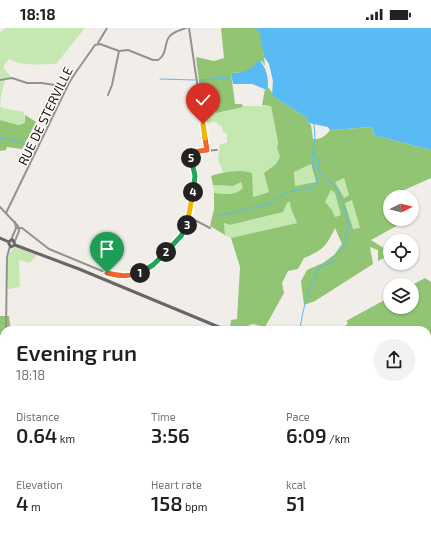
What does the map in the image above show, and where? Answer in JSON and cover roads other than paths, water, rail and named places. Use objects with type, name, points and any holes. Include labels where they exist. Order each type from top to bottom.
[{"type":"main road","points":[[0,238],[216,326]]},
{"type":"main road","points":[[10,241],[10,246],[13,246],[15,243]]},
{"type":"street","name":"RUE DE STERVILLE","points":[[6,213],[67,88],[76,72],[98,44],[107,28]]},
{"type":"street","points":[[98,44],[119,51],[128,50],[153,60],[158,60],[163,56],[171,35],[188,28],[207,150]]},
{"type":"street","points":[[108,95],[112,85],[119,51]]},
{"type":"street","points":[[0,80],[12,78],[27,83],[42,83],[67,88]]},
{"type":"street","points":[[18,229],[26,231],[49,249],[107,273],[127,276],[142,273],[153,265],[181,236],[187,225],[195,176],[191,153],[195,151],[217,150]]},
{"type":"street","points":[[0,207],[14,221],[18,229],[15,243]]},
{"type":"street","points":[[189,217],[210,228]]},
{"type":"street","points":[[10,241],[18,229]]},
{"type":"street","points":[[6,326],[7,257],[10,246]]},
{"type":"water","points":[[256,28],[431,28],[431,150],[374,135],[372,127],[330,130],[328,127],[309,123],[306,117],[277,99],[272,94],[273,81],[269,64],[264,57],[260,38],[261,35]]},
{"type":"water","points":[[258,60],[263,65],[267,74],[267,90],[252,84],[233,84],[231,73],[247,70]]},
{"type":"waterway","points":[[199,80],[229,78]]},
{"type":"waterway","points":[[160,79],[195,80]]},
{"type":"waterway","points":[[301,326],[305,305],[316,275],[320,267],[330,263],[346,243],[346,234],[349,226],[345,210],[335,186],[325,178],[319,170],[318,160],[313,151],[315,140],[314,124]]},
{"type":"waterway","points":[[0,138],[21,142],[34,150]]},
{"type":"waterway","points":[[294,191],[311,188],[317,185],[312,159],[313,151]]},
{"type":"waterway","points":[[217,216],[268,204],[288,192],[293,191]]}]
